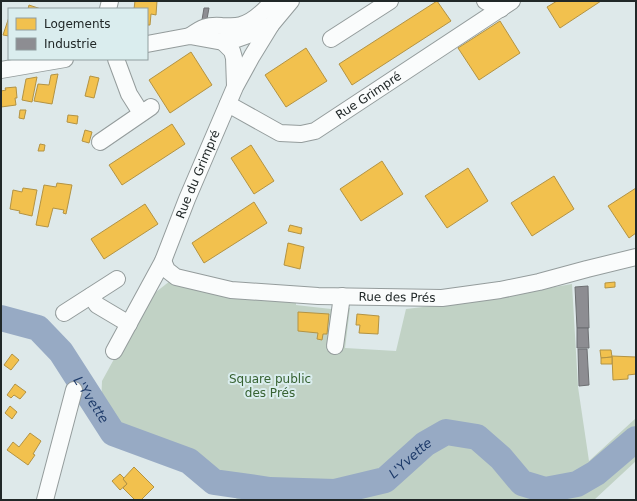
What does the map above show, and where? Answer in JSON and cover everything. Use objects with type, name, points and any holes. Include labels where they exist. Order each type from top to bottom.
[{"type":"street","points":[[148,44],[190,36],[223,42],[237,39],[241,26],[249,22],[267,8],[273,1]]},
{"type":"street","points":[[190,36],[200,28],[208,26],[222,26],[238,32],[254,33],[271,25],[292,1]]},
{"type":"street","points":[[331,39],[390,1]]},
{"type":"street","name":"Rue Grimpré","points":[[485,1],[506,5]]},
{"type":"street","name":"Rue Grimpré","points":[[228,104],[280,133],[301,134],[315,131],[506,5]]},
{"type":"street","name":"Rue du Grimpré","points":[[114,351],[163,261],[187,199],[235,87],[271,25]]},
{"type":"street","points":[[238,32],[251,50],[252,56]]},
{"type":"street","points":[[223,42],[232,51],[234,58],[235,87]]},
{"type":"street","points":[[1,70],[59,60]]},
{"type":"street","points":[[100,142],[146,110],[130,94],[116,60]]},
{"type":"street","name":"Rue des Prés","points":[[163,261],[167,270],[176,277],[231,290],[319,296],[442,298],[500,290],[539,282],[636,257]]},
{"type":"street","points":[[64,314],[117,279]]},
{"type":"street","points":[[91,296],[97,305],[129,324]]},
{"type":"street","points":[[335,346],[342,296]]},
{"type":"street","points":[[45,500],[74,390]]},
{"type":"green space","name":"Square public des Prés","points":[[170,281],[296,299],[296,305],[331,309],[350,308],[345,348],[396,351],[406,309],[473,301],[572,284],[578,387],[589,461],[636,418],[636,461],[594,500],[238,500],[188,456],[116,429],[101,406],[102,381],[147,299]]},
{"type":"building: Logements","points":[[135,1],[157,1],[156,15],[151,14],[150,25],[148,25],[148,8],[134,8]]},
{"type":"building: Logements","points":[[437,1],[451,21],[352,85],[339,64]]},
{"type":"building: Logements","points":[[557,1],[601,1],[560,28],[547,7]]},
{"type":"building: Logements","points":[[29,5],[38,8],[28,8]]},
{"type":"building: Logements","points":[[8,20],[8,36],[3,35]]},
{"type":"building: Logements","points":[[500,21],[520,53],[479,80],[458,48]]},
{"type":"building: Logements","points":[[306,48],[327,81],[286,107],[265,75]]},
{"type":"building: Logements","points":[[191,52],[212,85],[170,113],[149,80]]},
{"type":"building: Logements","points":[[58,74],[52,104],[34,101],[38,84],[49,85],[51,75]]},
{"type":"building: Logements","points":[[90,76],[99,78],[94,98],[85,96]]},
{"type":"building: Logements","points":[[37,77],[32,102],[22,100],[26,79]]},
{"type":"building: Logements","points":[[16,87],[16,105],[1,107],[1,91],[6,90],[5,88]]},
{"type":"building: Logements","points":[[20,110],[26,110],[24,119],[19,118]]},
{"type":"building: Logements","points":[[68,115],[78,116],[77,124],[67,122]]},
{"type":"building: Logements","points":[[172,124],[185,144],[122,185],[109,165]]},
{"type":"building: Logements","points":[[85,130],[92,132],[89,143],[82,141]]},
{"type":"building: Logements","points":[[40,144],[45,145],[44,151],[38,151]]},
{"type":"building: Logements","points":[[251,145],[274,181],[254,194],[231,158]]},
{"type":"building: Logements","points":[[382,161],[403,194],[361,221],[340,189]]},
{"type":"building: Logements","points":[[468,168],[488,201],[447,228],[425,196]]},
{"type":"building: Logements","points":[[554,176],[574,209],[532,236],[511,203]]},
{"type":"building: Logements","points":[[57,183],[72,185],[66,214],[63,213],[64,210],[53,208],[48,227],[36,225],[44,185],[56,187]]},
{"type":"building: Logements","points":[[23,188],[37,190],[32,216],[10,209],[13,190],[22,192]]},
{"type":"building: Logements","points":[[636,188],[636,233],[629,238],[608,206]]},
{"type":"building: Logements","points":[[254,202],[267,223],[204,263],[192,243]]},
{"type":"building: Logements","points":[[145,204],[158,224],[104,259],[91,239]]},
{"type":"building: Logements","points":[[290,225],[302,228],[301,234],[288,231]]},
{"type":"building: Logements","points":[[288,243],[304,247],[300,269],[284,265]]},
{"type":"building: Logements","points":[[615,282],[615,287],[605,288],[605,283]]},
{"type":"building: Logements","points":[[298,312],[329,314],[327,334],[323,334],[322,340],[317,339],[318,333],[298,331]]},
{"type":"building: Logements","points":[[357,314],[379,316],[378,334],[359,333],[360,325],[356,325]]},
{"type":"building: Logements","points":[[600,350],[611,350],[612,357],[601,358]]},
{"type":"building: Logements","points":[[12,354],[19,360],[11,370],[4,365]]},
{"type":"building: Logements","points":[[612,356],[636,357],[636,374],[628,375],[628,379],[613,380]]},
{"type":"building: Logements","points":[[612,357],[612,364],[601,364],[601,358]]},
{"type":"building: Logements","points":[[15,384],[26,392],[20,399],[14,395],[11,398],[7,395]]},
{"type":"building: Logements","points":[[10,406],[17,412],[12,419],[5,413]]},
{"type":"building: Logements","points":[[30,433],[41,441],[33,454],[35,455],[28,465],[7,450],[13,442],[19,447]]},
{"type":"building: Logements","points":[[134,467],[154,487],[141,500],[135,500],[123,488],[127,484],[123,479]]},
{"type":"building: Logements","points":[[120,474],[127,484],[120,490],[112,481]]},
{"type":"building: Industrie","points":[[204,8],[209,8],[207,19],[202,20]]},
{"type":"building: Industrie","points":[[588,286],[589,328],[577,328],[575,287]]},
{"type":"building: Industrie","points":[[577,328],[588,328],[589,348],[577,348]]},
{"type":"building: Industrie","points":[[578,349],[587,349],[589,385],[579,386]]},
{"type":"waterway","name":"L'Yvette","points":[[1,318],[38,328],[61,352],[113,433],[189,461],[214,482],[270,490],[335,492],[385,480],[425,444],[446,432],[477,437],[501,458],[522,483],[545,490],[577,484],[596,473],[636,439]]}]
